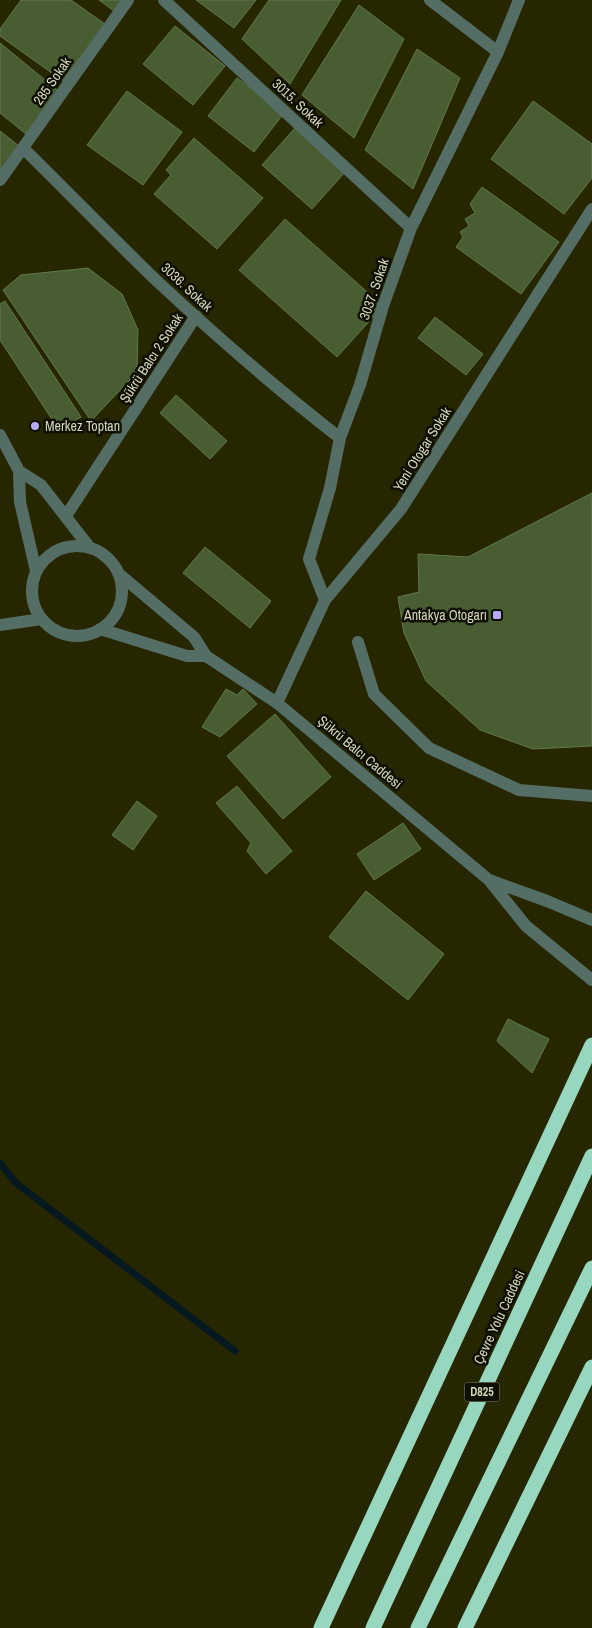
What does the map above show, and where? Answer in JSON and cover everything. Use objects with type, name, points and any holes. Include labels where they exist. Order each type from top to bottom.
[{"type":"highway","points":[[321,1628],[592,1045]]},
{"type":"highway","name":"Çevre Yolu Caddesi","points":[[373,1628],[592,1156]]},
{"type":"highway","points":[[418,1628],[592,1268]]},
{"type":"highway","points":[[465,1628],[592,1367]]},
{"type":"street","name":"285 Sokak","points":[[0,180],[128,0]]},
{"type":"street","name":"3015. Sokak","points":[[164,0],[411,228]]},
{"type":"street","points":[[430,0],[498,52]]},
{"type":"street","name":"3037. Sokak","points":[[325,600],[309,559],[330,488],[340,438],[360,385],[383,306],[411,228],[498,52],[519,0]]},
{"type":"street","name":"3036. Sokak","points":[[23,148],[156,280],[340,438]]},
{"type":"street","name":"Yeni Otogar Sokak","points":[[277,703],[325,600],[401,509],[592,209]]},
{"type":"street","name":"Şükrü Balcı 2 Sokak","points":[[66,516],[196,316]]},
{"type":"street","points":[[0,435],[19,471],[20,502],[36,571]]},
{"type":"street","points":[[19,471],[41,485],[90,548]]},
{"type":"street","points":[[78,546],[90,548],[102,554],[111,562],[118,573],[121,585],[121,598],[114,616],[100,629],[88,634],[63,634],[42,620],[35,608],[32,584],[36,571],[53,552],[78,546]]},
{"type":"street","name":"Şükrü Balcı Caddesi","points":[[118,573],[194,637],[206,656],[277,703],[489,880],[526,926],[592,980]]},
{"type":"street","points":[[0,626],[42,620]]},
{"type":"street","name":"Şükrü Balcı Caddesi","points":[[100,629],[187,656],[206,656]]},
{"type":"street","points":[[358,642],[374,694],[429,748],[519,790],[592,796]]},
{"type":"street","name":"Şükrü Balcı Caddesi","points":[[489,880],[592,920]]},
{"type":"building","points":[[21,0],[71,0],[105,24],[63,81],[0,36],[0,29]]},
{"type":"building","points":[[99,0],[122,0],[114,11]]},
{"type":"building","points":[[196,0],[256,0],[234,28]]},
{"type":"building","points":[[269,0],[341,0],[290,84],[242,39]]},
{"type":"building","points":[[359,5],[404,39],[354,138],[302,95]]},
{"type":"building","points":[[175,26],[225,66],[193,105],[143,64]]},
{"type":"building","points":[[0,43],[61,93],[26,134],[0,113]]},
{"type":"building","points":[[417,49],[460,78],[413,189],[365,150]]},
{"type":"building","points":[[237,78],[284,113],[254,152],[208,116]]},
{"type":"building","points":[[127,91],[182,132],[143,185],[87,145]]},
{"type":"building","points":[[533,101],[592,144],[592,178],[564,214],[491,159]]},
{"type":"building","points":[[295,128],[345,172],[312,209],[262,165]]},
{"type":"building","points":[[0,131],[19,146],[0,172]]},
{"type":"building","points":[[194,138],[263,198],[217,249],[154,194],[171,175],[166,170]]},
{"type":"building","points":[[482,187],[559,242],[521,294],[456,247],[463,237],[460,232],[469,226],[465,219],[475,213],[470,204]]},
{"type":"building","points":[[285,219],[383,306],[337,357],[239,270]]},
{"type":"building","points":[[88,268],[122,294],[138,330],[137,372],[91,421],[3,290],[21,275]]},
{"type":"building","points":[[5,301],[81,417],[59,430],[0,340],[0,304]]},
{"type":"building","points":[[435,317],[483,354],[466,375],[418,338]]},
{"type":"building","points":[[176,395],[227,441],[210,459],[160,413]]},
{"type":"building","name":"Antakya Otogarı","points":[[592,493],[592,746],[533,749],[480,730],[426,681],[404,633],[398,597],[419,592],[418,554],[468,557]]},
{"type":"building","points":[[205,547],[271,601],[250,628],[183,573]]},
{"type":"building","points":[[226,689],[237,695],[243,689],[257,704],[220,737],[202,727]]},
{"type":"building","points":[[275,714],[331,777],[283,819],[227,756]]},
{"type":"building","points":[[237,786],[292,851],[266,874],[247,851],[251,843],[216,803]]},
{"type":"building","points":[[137,801],[157,816],[133,850],[112,835]]},
{"type":"building","points":[[403,823],[421,849],[374,880],[357,854]]},
{"type":"building","points":[[366,891],[444,954],[408,1000],[329,937]]},
{"type":"building","points":[[508,1019],[549,1039],[532,1073],[497,1041]]},
{"type":"waterway","points":[[0,1163],[16,1183],[235,1351]]},
{"type":"place","name":"Merkez Toptan","points":[[35,426]]},
{"type":"place","name":"Antakya Otogarı","points":[[497,615]]}]
